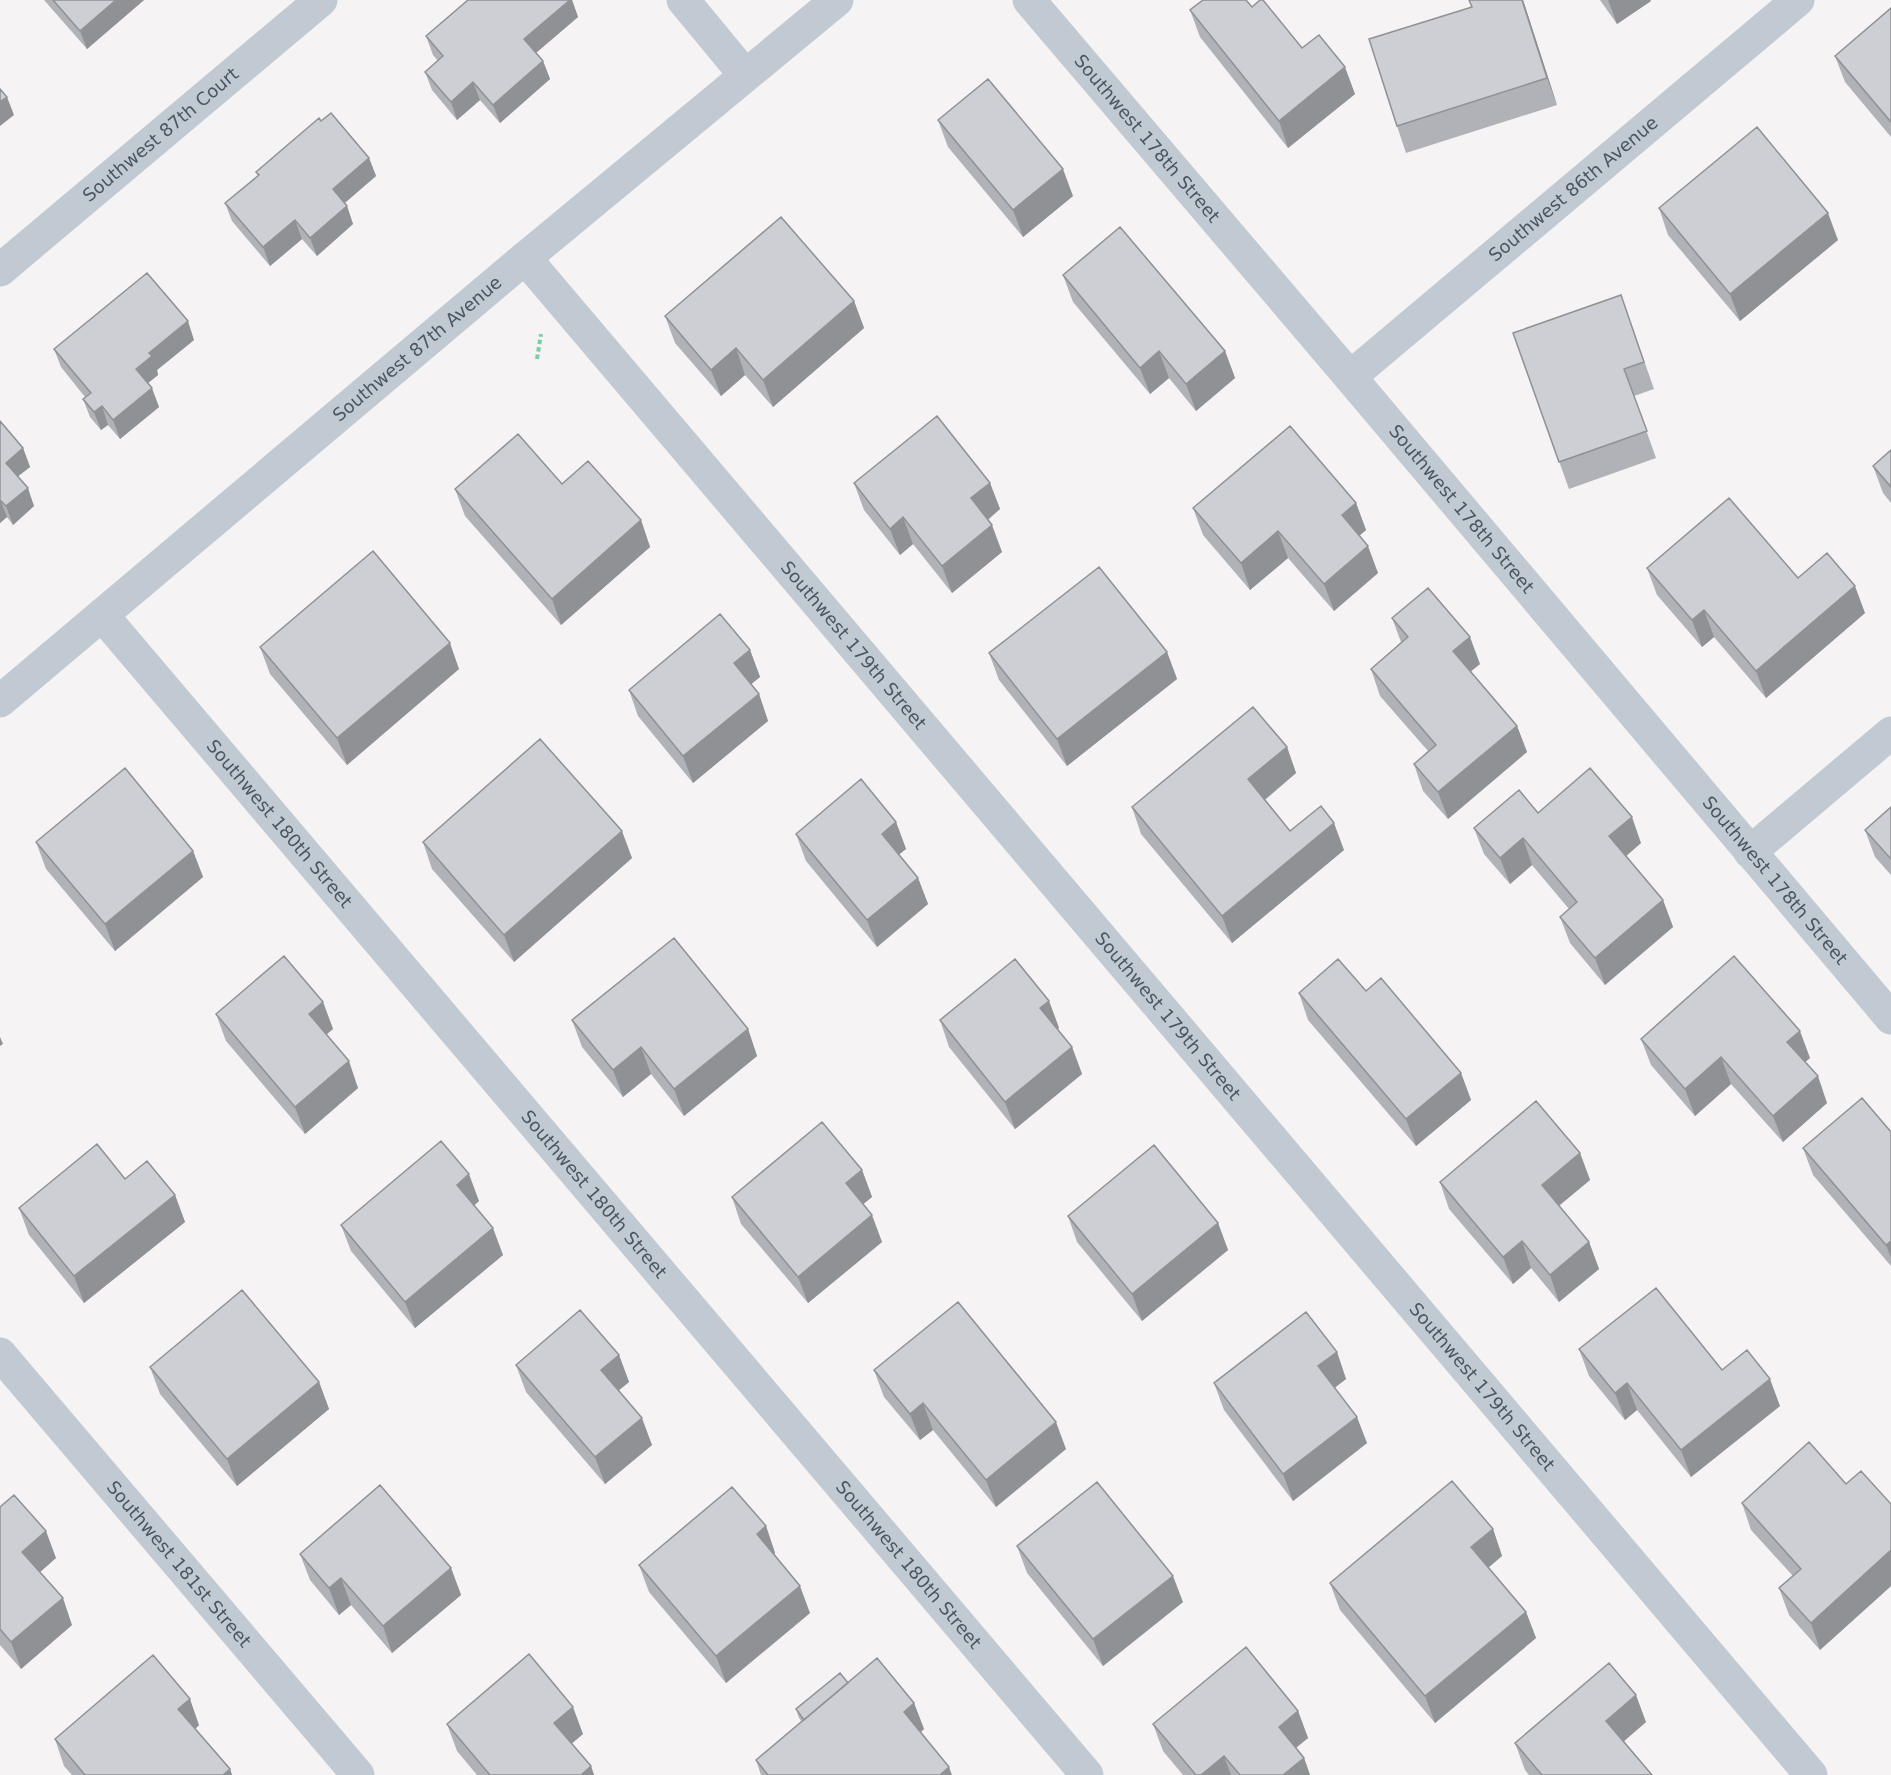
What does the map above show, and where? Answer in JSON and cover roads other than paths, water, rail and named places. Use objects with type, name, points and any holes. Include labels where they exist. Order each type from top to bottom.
[{"type":"street","name":"Southwest 87th Court","points":[[0,270],[321,0]]},
{"type":"street","points":[[683,0],[745,75]]},
{"type":"street","name":"Southwest 87th Avenue","points":[[0,701],[525,258],[837,0]]},
{"type":"street","name":"Southwest 178th Street","points":[[1029,0],[1891,1018]]},
{"type":"street","name":"Southwest 86th Avenue","points":[[1350,377],[1798,0]]},
{"type":"street","name":"Southwest 179th Street","points":[[525,258],[1811,1775]]},
{"type":"street","name":"Southwest 180th Street","points":[[102,615],[1087,1775]]},
{"type":"street","points":[[1750,852],[1891,733]]},
{"type":"street","name":"Southwest 181st Street","points":[[0,1354],[358,1775]]}]
